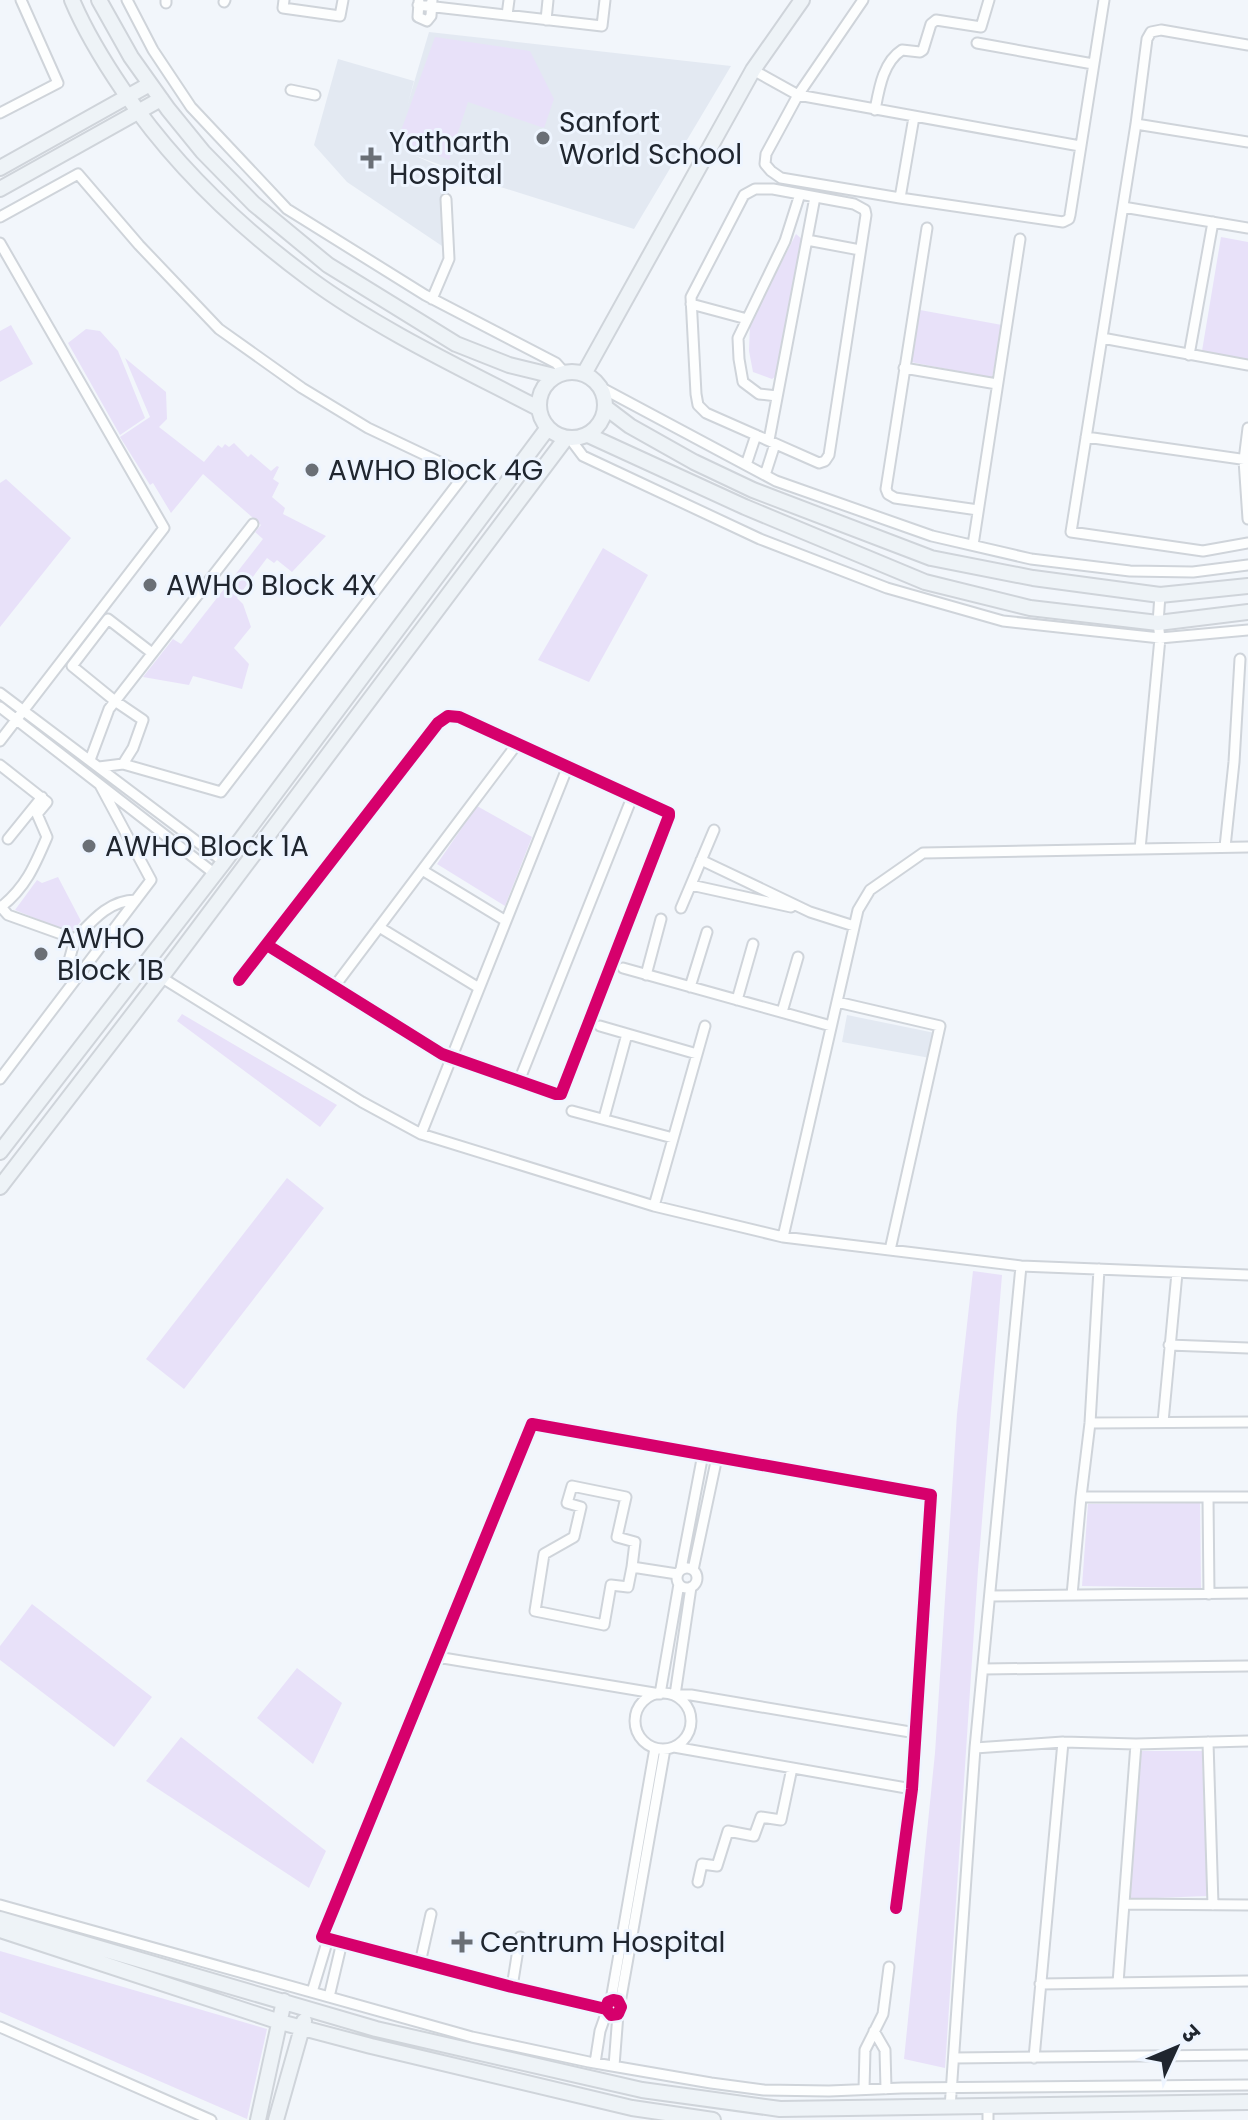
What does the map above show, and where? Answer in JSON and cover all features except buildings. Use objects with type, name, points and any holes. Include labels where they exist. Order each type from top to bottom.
[{"type":"street","points":[[0,113],[58,83],[21,0]]},
{"type":"street","points":[[72,0],[109,68],[147,126],[241,225],[312,281],[378,322],[538,408]]},
{"type":"street","points":[[99,0],[131,57],[161,99],[203,152],[254,204],[328,265],[456,344],[509,365],[559,374],[584,374],[600,387],[776,481],[932,536],[1031,559],[1130,571],[1193,572],[1248,565]]},
{"type":"street","points":[[127,0],[153,50],[191,107],[287,209],[432,299],[556,363],[559,374]]},
{"type":"street","points":[[284,0],[283,8],[340,16],[343,0]]},
{"type":"street","points":[[507,15],[509,0]]},
{"type":"street","points":[[546,20],[548,0]]},
{"type":"street","points":[[432,3],[431,16],[427,21],[418,17],[419,2],[432,3],[507,15],[602,26],[605,0]]},
{"type":"street","points":[[584,374],[753,70],[802,0]]},
{"type":"street","points":[[863,0],[798,95],[766,154],[765,164],[771,171],[781,178],[1063,222],[1070,215],[1104,0]]},
{"type":"street","points":[[875,110],[882,80],[892,58],[902,50],[923,50],[931,24],[936,20],[981,27],[989,0]]},
{"type":"street","points":[[1248,45],[1161,30],[1151,32],[1147,39],[1071,532],[1203,551],[1248,543]]},
{"type":"street","points":[[977,43],[1093,64]]},
{"type":"street","points":[[753,70],[798,95],[1080,146]]},
{"type":"street","points":[[0,168],[150,84]]},
{"type":"street","points":[[291,90],[315,95]]},
{"type":"street","points":[[0,189],[161,99]]},
{"type":"street","points":[[900,198],[914,117]]},
{"type":"street","points":[[1136,124],[1248,142]]},
{"type":"street","points":[[0,217],[78,174],[139,245],[219,329],[302,388],[368,428],[465,474],[221,792],[123,764],[99,767]]},
{"type":"street","points":[[755,189],[800,194],[854,204],[865,210],[829,455],[819,463],[706,413],[698,405],[691,297],[744,195],[755,189]]},
{"type":"street","points":[[777,396],[759,394],[743,382],[738,338],[785,241],[800,194]]},
{"type":"street","points":[[765,475],[815,197]]},
{"type":"street","points":[[432,299],[449,259],[446,199]]},
{"type":"street","points":[[1123,207],[1248,228]]},
{"type":"street","points":[[1189,355],[1213,222]]},
{"type":"street","points":[[927,228],[886,489],[895,498],[978,510]]},
{"type":"street","points":[[973,545],[1020,239]]},
{"type":"street","points":[[807,240],[860,250]]},
{"type":"street","points":[[0,243],[164,528],[72,666],[143,720],[133,748],[123,764]]},
{"type":"street","points":[[691,304],[747,319]]},
{"type":"street","points":[[1102,338],[1248,365]]},
{"type":"street","points":[[904,368],[997,384]]},
{"type":"street","points":[[559,374],[545,384],[538,408],[547,429],[558,437],[569,439],[588,435],[597,428],[603,419],[605,407],[600,387]]},
{"type":"street","points":[[605,407],[630,426],[694,462],[753,490],[931,558],[1033,578],[1160,595],[1248,586]]},
{"type":"street","points":[[1248,428],[1248,519]]},
{"type":"street","points":[[0,1152],[219,868],[547,429]]},
{"type":"street","points":[[588,435],[745,507],[925,582],[1030,608],[1159,631],[1248,612]]},
{"type":"street","points":[[746,465],[756,435]]},
{"type":"street","points":[[1086,437],[1246,460]]},
{"type":"street","points":[[569,439],[583,456],[760,539],[887,588],[1003,621],[1159,631],[1248,630]]},
{"type":"street","points":[[0,1187],[569,439]]},
{"type":"street","points":[[90,760],[109,709],[253,524]]},
{"type":"street","points":[[1140,849],[1160,595]]},
{"type":"street","points":[[103,616],[152,653]]},
{"type":"street","points":[[0,741],[103,616]]},
{"type":"street","points":[[1225,847],[1243,687],[1240,659]]},
{"type":"street","points":[[0,693],[99,767],[219,868]]},
{"type":"street","points":[[0,707],[100,785],[219,868]]},
{"type":"street","points":[[239,980],[438,723],[448,716],[459,717],[633,795],[665,810],[669,816],[561,1094],[442,1054],[267,945]]},
{"type":"street","points":[[334,987],[517,744]]},
{"type":"street","points":[[1234,762],[1248,762]]},
{"type":"street","points":[[0,765],[47,802],[37,814],[47,837],[32,872],[14,897],[1,906],[8,915],[75,939]]},
{"type":"street","points":[[421,1134],[568,766]]},
{"type":"street","points":[[0,1079],[151,880],[100,785]]},
{"type":"street","points":[[519,1081],[633,795]]},
{"type":"street","points":[[8,839],[42,797]]},
{"type":"street","points":[[681,908],[714,830]]},
{"type":"street","points":[[783,1237],[858,910],[870,890],[923,853],[1248,847]]},
{"type":"street","points":[[701,860],[810,912]]},
{"type":"street","points":[[422,870],[506,921]]},
{"type":"street","points":[[691,885],[810,912],[854,926]]},
{"type":"street","points":[[75,980],[67,968],[75,939],[112,905],[136,900]]},
{"type":"street","points":[[646,975],[661,919]]},
{"type":"street","points":[[379,927],[479,988]]},
{"type":"street","points":[[690,987],[707,932]]},
{"type":"street","points":[[737,1000],[753,944]]},
{"type":"street","points":[[782,1012],[798,957]]},
{"type":"street","points":[[143,966],[362,1102],[421,1134],[654,1206],[783,1237],[1021,1266],[1248,1275]]},
{"type":"street","points":[[623,968],[831,1026]]},
{"type":"street","points":[[837,1002],[940,1026],[890,1250]]},
{"type":"street","points":[[600,1026],[697,1054]]},
{"type":"street","points":[[654,1206],[705,1026]]},
{"type":"street","points":[[604,1118],[627,1034]]},
{"type":"street","points":[[572,1111],[673,1138]]},
{"type":"street","points":[[950,2108],[975,1748],[1021,1266]]},
{"type":"street","points":[[1072,1595],[1090,1423],[1099,1269]]},
{"type":"street","points":[[1163,1422],[1177,1273]]},
{"type":"street","points":[[1169,1345],[1248,1348]]},
{"type":"street","points":[[1090,1423],[1248,1422]]},
{"type":"street","points":[[613,2008],[512,1987],[322,1937],[532,1424],[931,1495],[912,1789],[896,1908]]},
{"type":"street","points":[[660,1694],[703,1454]]},
{"type":"street","points":[[675,1695],[691,1587],[697,1579],[693,1570],[717,1457]]},
{"type":"street","points":[[572,1486],[626,1497],[617,1537],[635,1542],[632,1567],[628,1587],[611,1585],[604,1625],[535,1611],[544,1554],[574,1537],[581,1507],[567,1503],[572,1486]]},
{"type":"street","points":[[1081,1497],[1248,1497]]},
{"type":"street","points":[[1208,1497],[1209,1594]]},
{"type":"street","points":[[632,1567],[679,1576]]},
{"type":"street","points":[[679,1576],[687,1568],[693,1570]]},
{"type":"street","points":[[679,1576],[684,1588],[691,1587]]},
{"type":"street","points":[[990,1596],[1248,1593]]},
{"type":"street","points":[[437,1657],[916,1733]]},
{"type":"street","points":[[983,1669],[1248,1666]]},
{"type":"street","points":[[660,1694],[649,1696],[635,1718],[636,1727],[646,1743],[912,1789]]},
{"type":"street","points":[[665,1748],[682,1742],[691,1725],[688,1708],[675,1695]]},
{"type":"street","points":[[975,1748],[1063,1742],[1248,1741]]},
{"type":"street","points":[[1034,2058],[1063,1742]]},
{"type":"street","points":[[1208,1742],[1213,1905]]},
{"type":"street","points":[[1118,1983],[1136,1744]]},
{"type":"street","points":[[614,2066],[613,2008],[665,1748]]},
{"type":"street","points":[[698,1882],[702,1864],[717,1866],[728,1831],[754,1836],[761,1817],[781,1820],[792,1768]]},
{"type":"street","points":[[1124,1904],[1248,1905]]},
{"type":"street","points":[[0,1905],[472,2037],[595,2063],[764,2090],[1248,2085]]},
{"type":"street","points":[[420,1963],[431,1914]]},
{"type":"street","points":[[0,1919],[376,2029],[642,2090],[780,2109],[950,2108],[988,2113],[1248,2102]]},
{"type":"street","points":[[0,1930],[280,2022],[632,2108],[713,2120]]},
{"type":"street","points":[[512,1987],[520,1937]]},
{"type":"street","points":[[312,1992],[328,1939]]},
{"type":"street","points":[[329,1997],[342,1942]]},
{"type":"street","points":[[864,2089],[865,2050],[883,2014],[889,1967]]},
{"type":"street","points":[[1040,1984],[1248,1981]]},
{"type":"street","points":[[258,2120],[284,2001]]},
{"type":"street","points":[[595,2063],[600,2031],[613,2008]]},
{"type":"street","points":[[276,2120],[308,2009]]},
{"type":"street","points":[[0,2027],[211,2120]]},
{"type":"street","points":[[874,2031],[885,2050],[886,2089]]},
{"type":"street","points":[[954,2058],[1248,2055]]},
{"type":"shaded area","name":"Sanfort World School","points":[[429,32],[731,66],[634,229],[491,184],[414,155],[440,167],[445,248],[347,182],[314,145],[338,59],[414,81],[408,103]]},
{"type":"shaded area","points":[[435,37],[530,51],[554,99],[544,128],[468,102],[449,160],[398,139]]},
{"type":"shaded area","points":[[796,234],[804,241],[779,374],[772,379],[753,372],[749,351],[750,324]]},
{"type":"shaded area","points":[[1221,237],[1248,242],[1248,365],[1201,357]]},
{"type":"shaded area","points":[[920,310],[1002,325],[992,378],[911,362]]},
{"type":"shaded area","points":[[11,325],[33,364],[0,382],[0,331]]},
{"type":"shaded area","points":[[86,329],[100,331],[118,351],[145,418],[120,435],[68,343]]},
{"type":"shaded area","points":[[125,358],[166,392],[167,419],[159,427],[204,462],[218,445],[222,448],[225,444],[229,447],[234,443],[248,457],[251,454],[271,471],[279,467],[273,479],[279,483],[272,497],[285,508],[283,514],[326,536],[292,572],[277,560],[274,563],[267,558],[237,598],[243,604],[251,627],[234,648],[249,664],[242,689],[193,676],[189,685],[143,677],[173,639],[181,644],[263,539],[255,532],[261,525],[203,474],[171,513],[120,437],[150,417]]},
{"type":"shaded area","points":[[6,479],[71,538],[0,627],[0,483]]},
{"type":"shaded area","points":[[603,548],[648,575],[589,682],[538,660]]},
{"type":"shaded area","points":[[477,806],[532,837],[505,906],[437,864]]},
{"type":"shaded area","points":[[58,877],[81,921],[71,933],[15,910],[37,880],[42,883]]},
{"type":"shaded area","points":[[182,1014],[337,1105],[320,1127],[177,1021]]},
{"type":"shaded area","points":[[847,1015],[935,1033],[930,1058],[842,1042]]},
{"type":"shaded area","points":[[287,1178],[324,1208],[184,1389],[146,1359]]},
{"type":"shaded area","points":[[973,1271],[1002,1275],[978,1570],[945,2068],[904,2059],[935,1753],[957,1414]]},
{"type":"shaded area","points":[[1200,1503],[1201,1588],[1082,1586],[1088,1504]]},
{"type":"shaded area","points":[[32,1604],[152,1697],[114,1747],[0,1660],[0,1646]]},
{"type":"shaded area","points":[[297,1668],[342,1703],[313,1764],[257,1718]]},
{"type":"shaded area","points":[[181,1737],[326,1851],[309,1888],[146,1781]]},
{"type":"shaded area","points":[[1140,1751],[1202,1751],[1207,1896],[1130,1899]]},
{"type":"shaded area","points":[[0,1951],[267,2029],[247,2119],[0,2012]]},
{"type":"cycle path","points":[[239,980],[438,723],[448,716],[459,717],[669,813],[561,1094],[442,1054],[267,945]]},
{"type":"cycle path","points":[[606,2009],[608,2002],[613,2000],[618,2001],[621,2007],[618,2014],[611,2015],[606,2009],[322,1937],[532,1424],[931,1495],[912,1789],[896,1908]]},
{"type":"place","name":"Sanfort World School","points":[[543,138]]},
{"type":"place","name":"Yatharth Hospital","points":[[371,158]]},
{"type":"place","name":"AWHO Block 4G","points":[[312,470]]},
{"type":"place","name":"AWHO Block 4X","points":[[150,585]]},
{"type":"place","name":"AWHO Block 1A","points":[[89,846]]},
{"type":"place","name":"AWHO Block 1B","points":[[41,954]]},
{"type":"place","name":"Centrum Hospital","points":[[462,1942]]}]
